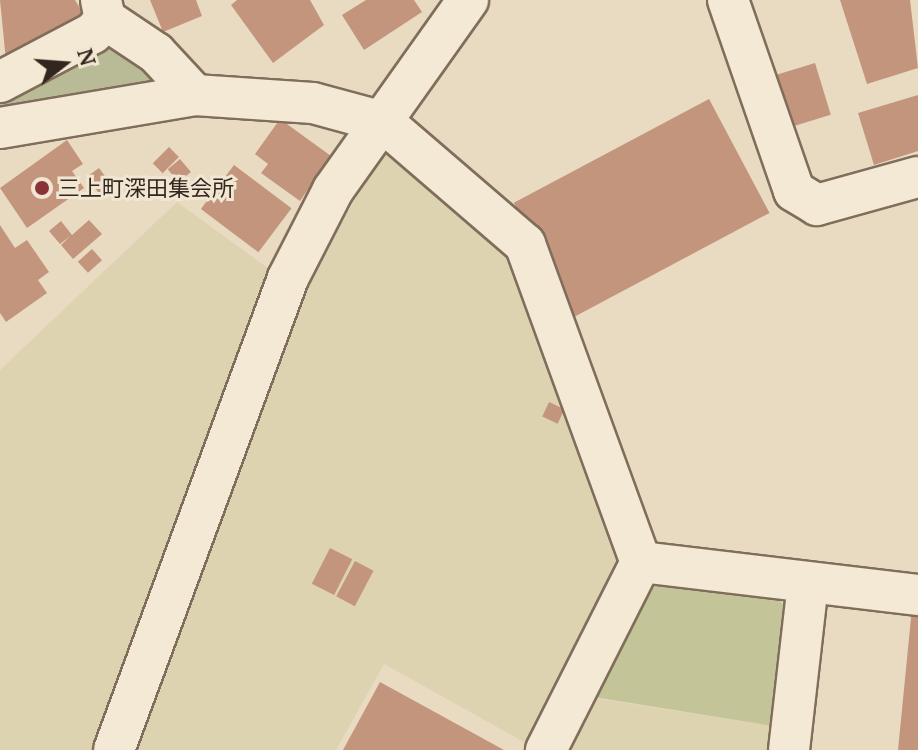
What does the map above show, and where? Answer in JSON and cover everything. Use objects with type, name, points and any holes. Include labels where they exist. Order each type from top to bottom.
[{"type":"street","points":[[114,750],[288,278],[333,190],[468,0]]},
{"type":"street","points":[[728,0],[794,191],[817,205],[918,177]]},
{"type":"street","points":[[0,82],[75,44],[103,10],[156,53],[195,95]]},
{"type":"street","points":[[0,128],[195,95],[313,103],[383,122],[525,244],[641,562],[546,750]]},
{"type":"street","points":[[641,562],[918,595]]},
{"type":"street","points":[[789,750],[808,584]]},
{"type":"shaded area","points":[[387,146],[513,254],[624,561],[531,746],[384,664],[336,750],[132,750],[304,286]]},
{"type":"shaded area","points":[[177,202],[272,271],[95,750],[0,750],[0,370]]},
{"type":"shaded area","points":[[587,697],[773,726],[771,750],[560,750]]},
{"type":"green space","points":[[109,39],[168,88],[0,112],[0,95]]},
{"type":"green space","points":[[655,580],[774,595],[786,607],[773,726],[587,696]]},
{"type":"building","points":[[0,0],[75,0],[83,13],[6,61]]},
{"type":"building","points":[[150,0],[196,0],[202,16],[163,32]]},
{"type":"building","points":[[237,0],[310,0],[324,25],[273,63],[231,5]]},
{"type":"building","points":[[366,0],[414,0],[422,12],[364,50],[342,15]]},
{"type":"building","points":[[840,0],[910,0],[918,68],[867,84]]},
{"type":"building","points":[[815,63],[831,115],[792,127],[776,75]]},
{"type":"building","points":[[918,95],[918,151],[874,165],[858,113]]},
{"type":"building","points":[[709,99],[770,213],[574,317],[514,203]]},
{"type":"building","points":[[280,119],[331,156],[300,201],[261,173],[268,164],[255,154]]},
{"type":"building","name":"三上町深田集会所","points":[[67,140],[83,164],[72,171],[84,188],[27,228],[0,188]]},
{"type":"building","points":[[169,147],[179,157],[163,173],[153,163]]},
{"type":"building","points":[[180,159],[191,172],[179,182],[168,169]]},
{"type":"building","points":[[234,165],[292,208],[258,252],[201,209]]},
{"type":"building","points":[[99,168],[114,189],[102,198],[87,177]]},
{"type":"building","points":[[89,220],[102,234],[73,259],[61,245],[70,236],[60,244],[49,231],[61,221],[72,235]]},
{"type":"building","points":[[0,225],[15,248],[27,240],[49,272],[38,280],[47,293],[6,322],[0,313]]},
{"type":"building","points":[[92,249],[102,260],[88,273],[78,262]]},
{"type":"building","points":[[549,402],[564,409],[558,424],[542,417]]},
{"type":"building","points":[[330,548],[352,559],[334,595],[312,584]]},
{"type":"building","points":[[355,561],[374,571],[355,606],[336,596]]},
{"type":"building","points":[[912,608],[918,608],[918,750],[898,750]]},
{"type":"building","points":[[380,682],[504,750],[343,750]]},
{"type":"place","name":"三上町深田集会所","points":[[42,188]]}]
